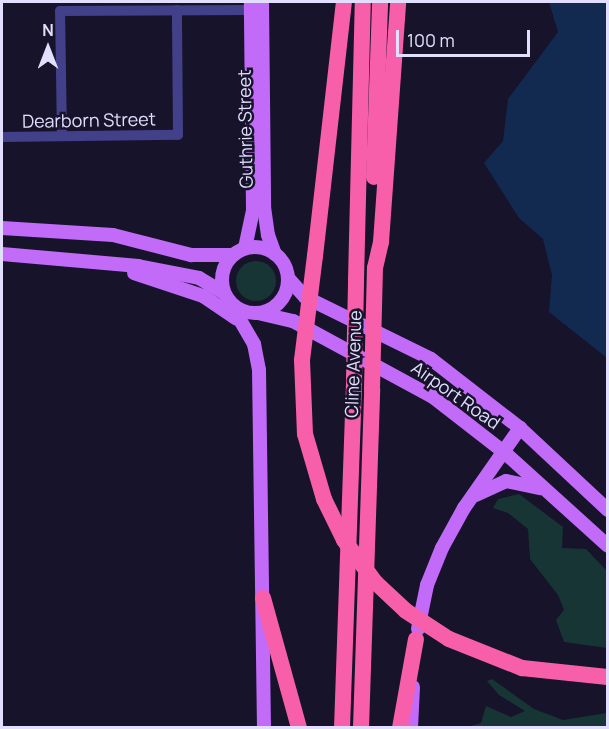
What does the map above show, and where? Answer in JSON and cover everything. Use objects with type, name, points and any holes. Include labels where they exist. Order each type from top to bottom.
[{"type":"highway","points":[[344,2],[302,360],[305,434],[324,499],[344,540],[375,582],[406,611],[449,639],[522,668],[608,677]]},
{"type":"highway","name":"Cline Avenue","points":[[342,728],[354,379],[363,2]]},
{"type":"highway","name":"Cline Avenue","points":[[361,728],[372,389],[380,2]]},
{"type":"highway","points":[[375,268],[381,242],[398,2]]},
{"type":"highway","points":[[263,598],[299,728]]},
{"type":"highway","points":[[400,728],[416,639]]},
{"type":"main road","name":"Guthrie Street","points":[[245,248],[253,210],[254,4]]},
{"type":"main road","name":"Guthrie Street","points":[[254,4],[264,207],[268,235],[275,254]]},
{"type":"main road","points":[[2,228],[113,235],[191,255],[232,255],[245,248],[263,247],[284,263],[288,278],[287,288],[279,303],[258,313],[240,310],[199,278],[125,266],[2,254]]},
{"type":"main road","points":[[232,255],[222,273],[226,297],[243,323],[257,352],[259,370],[264,728]]},
{"type":"main road","points":[[125,266],[135,274],[203,296],[243,323]]},
{"type":"main road","name":"Airport Road","points":[[288,278],[305,297],[431,359],[520,428],[608,510]]},
{"type":"main road","name":"Airport Road","points":[[258,313],[293,321],[399,376],[504,452],[608,546]]},
{"type":"main road","points":[[411,728],[416,639],[434,566],[472,497],[520,428]]},
{"type":"main road","points":[[472,497],[506,481],[522,481],[548,491]]},
{"type":"street","points":[[62,136],[60,11],[177,10],[254,4]]},
{"type":"street","name":"Dearborn Street","points":[[2,137],[178,135],[177,10]]},
{"type":"green space","points":[[256,261],[264,262],[270,267],[275,273],[275,289],[270,295],[264,300],[256,301],[248,300],[242,295],[237,289],[236,281],[237,273],[242,267],[248,262]]},
{"type":"green space","points":[[519,494],[563,527],[562,548],[586,549],[607,571],[607,648],[564,642],[556,620],[564,610],[558,595],[530,559],[528,529],[508,513],[493,508],[498,499]]},
{"type":"green space","points":[[492,679],[534,709],[563,720],[607,713],[607,727],[467,727],[481,723],[486,706],[511,717],[525,711],[499,695],[487,681]]},
{"type":"water","points":[[549,2],[607,2],[607,358],[549,312],[552,275],[543,239],[519,218],[484,163],[503,141],[508,99],[558,32]]}]
